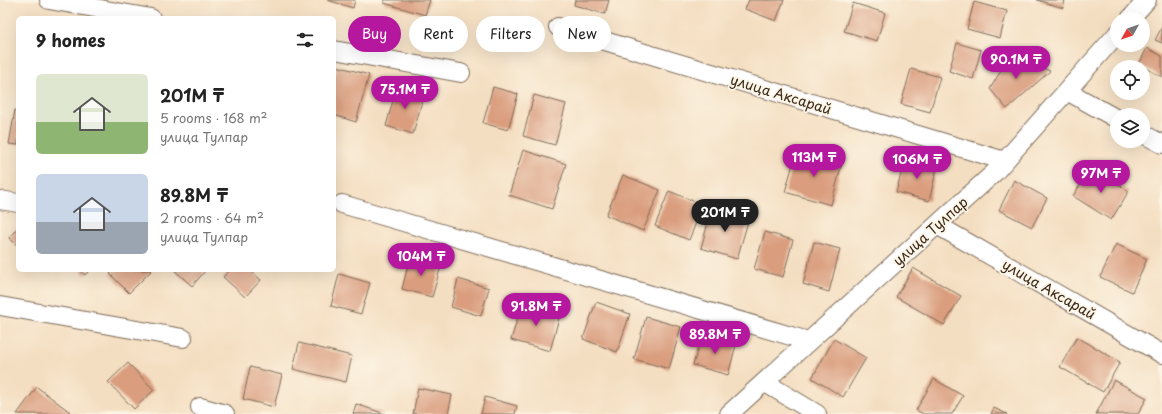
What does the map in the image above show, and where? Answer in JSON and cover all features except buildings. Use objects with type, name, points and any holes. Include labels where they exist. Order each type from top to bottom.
[{"type":"street","points":[[49,0],[140,16]]},
{"type":"street","points":[[1136,12],[1147,0]]},
{"type":"street","name":"улица Тулпар","points":[[729,414],[995,172],[1110,42]]},
{"type":"street","name":"улица Аксарай","points":[[611,43],[1005,161]]},
{"type":"street","points":[[336,50],[461,73]]},
{"type":"street","points":[[1067,91],[1110,115]]},
{"type":"street","points":[[1150,138],[1162,144]]},
{"type":"street","points":[[0,200],[16,203]]},
{"type":"street","points":[[342,204],[808,341]]},
{"type":"street","name":"улица Аксарай","points":[[937,225],[1162,354]]},
{"type":"street","points":[[0,306],[183,338]]},
{"type":"street","points":[[764,382],[817,414]]},
{"type":"street","points":[[200,407],[225,414]]}]
